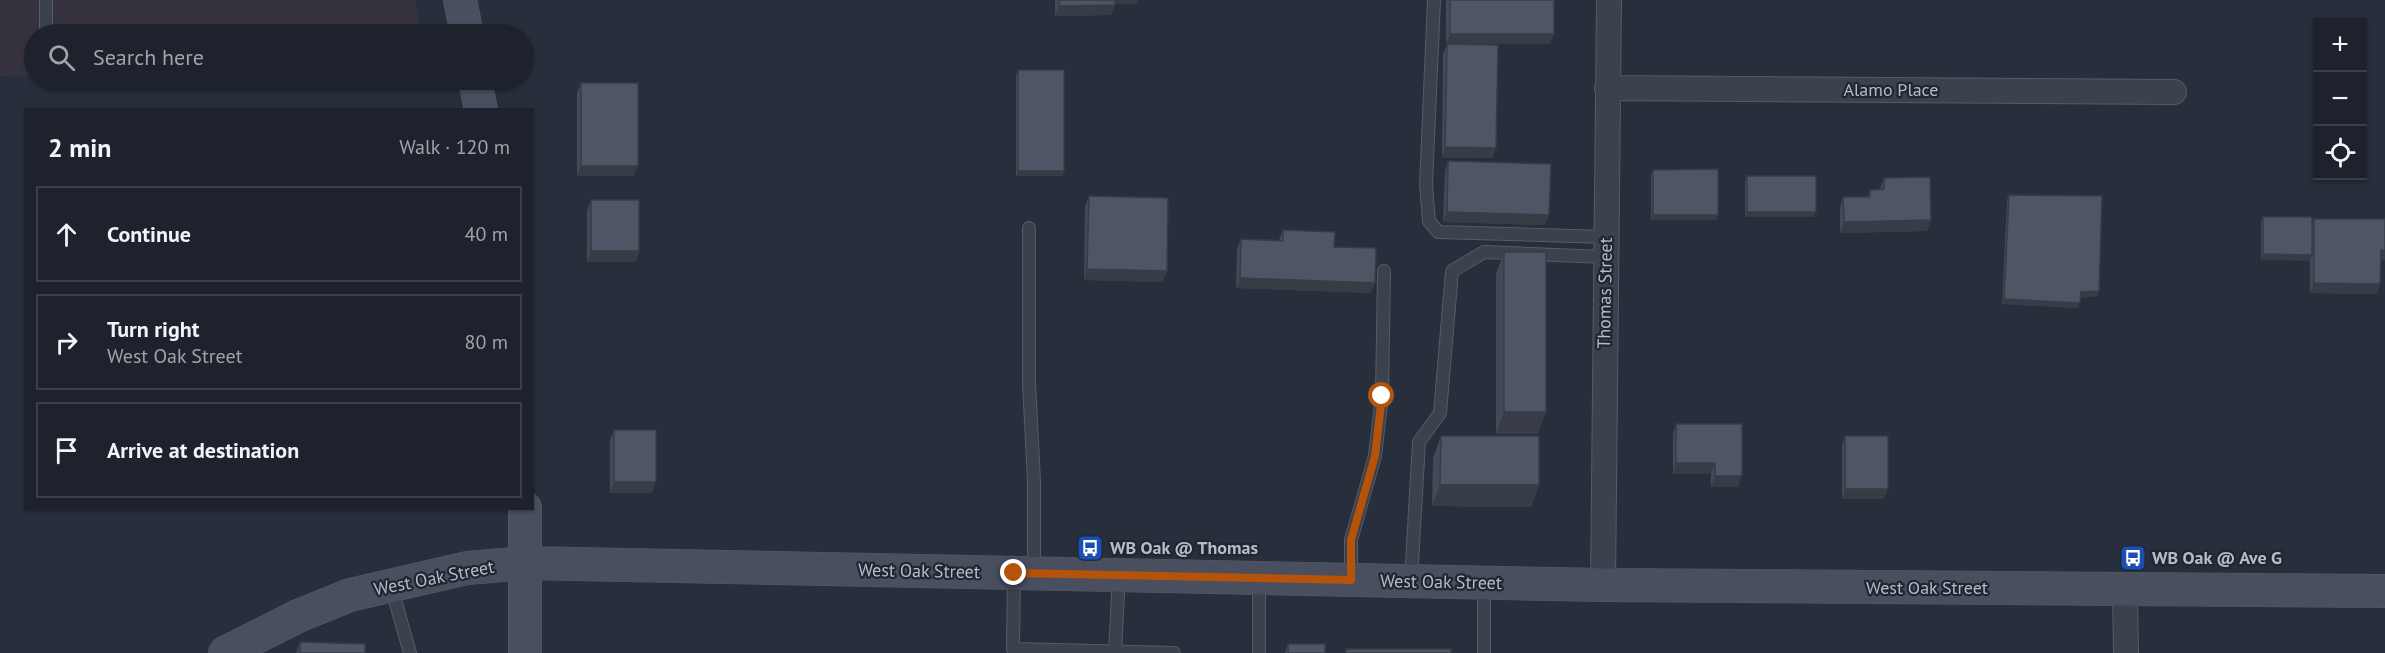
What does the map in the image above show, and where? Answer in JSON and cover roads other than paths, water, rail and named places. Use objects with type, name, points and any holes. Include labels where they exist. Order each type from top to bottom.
[{"type":"main road","points":[[460,0],[465,24]]},
{"type":"main road","points":[[477,90],[481,108]]},
{"type":"main road","points":[[525,510],[525,653]]},
{"type":"main road","name":"West Oak Street","points":[[225,653],[298,616],[350,595],[467,568],[526,563],[1603,585],[2385,591]]},
{"type":"street","name":"Thomas Street","points":[[1603,585],[1609,0]]},
{"type":"street","name":"Alamo Place","points":[[1607,88],[2174,92]]},
{"type":"street","points":[[2126,589],[2126,653]]},
{"type":"lane","points":[[46,0],[46,24]]},
{"type":"lane","points":[[1434,0],[1426,185],[1429,221],[1438,232],[1606,247]]},
{"type":"lane","points":[[1029,228],[1029,382],[1034,482],[1013,649],[1174,653]]},
{"type":"lane","points":[[1411,581],[1419,442],[1440,413],[1452,271],[1484,252],[1606,247]]},
{"type":"lane","points":[[1351,580],[1351,540],[1375,456],[1382,396],[1384,271]]},
{"type":"lane","points":[[1115,652],[1119,575]]},
{"type":"lane","points":[[1258,653],[1259,578]]},
{"type":"lane","points":[[1484,583],[1484,653]]},
{"type":"lane","points":[[390,585],[410,653]]},
{"type":"place","name":"WB Oak @ Thomas","points":[[1090,548]]},
{"type":"place","name":"WB Oak @ Ave G","points":[[2133,558]]}]
